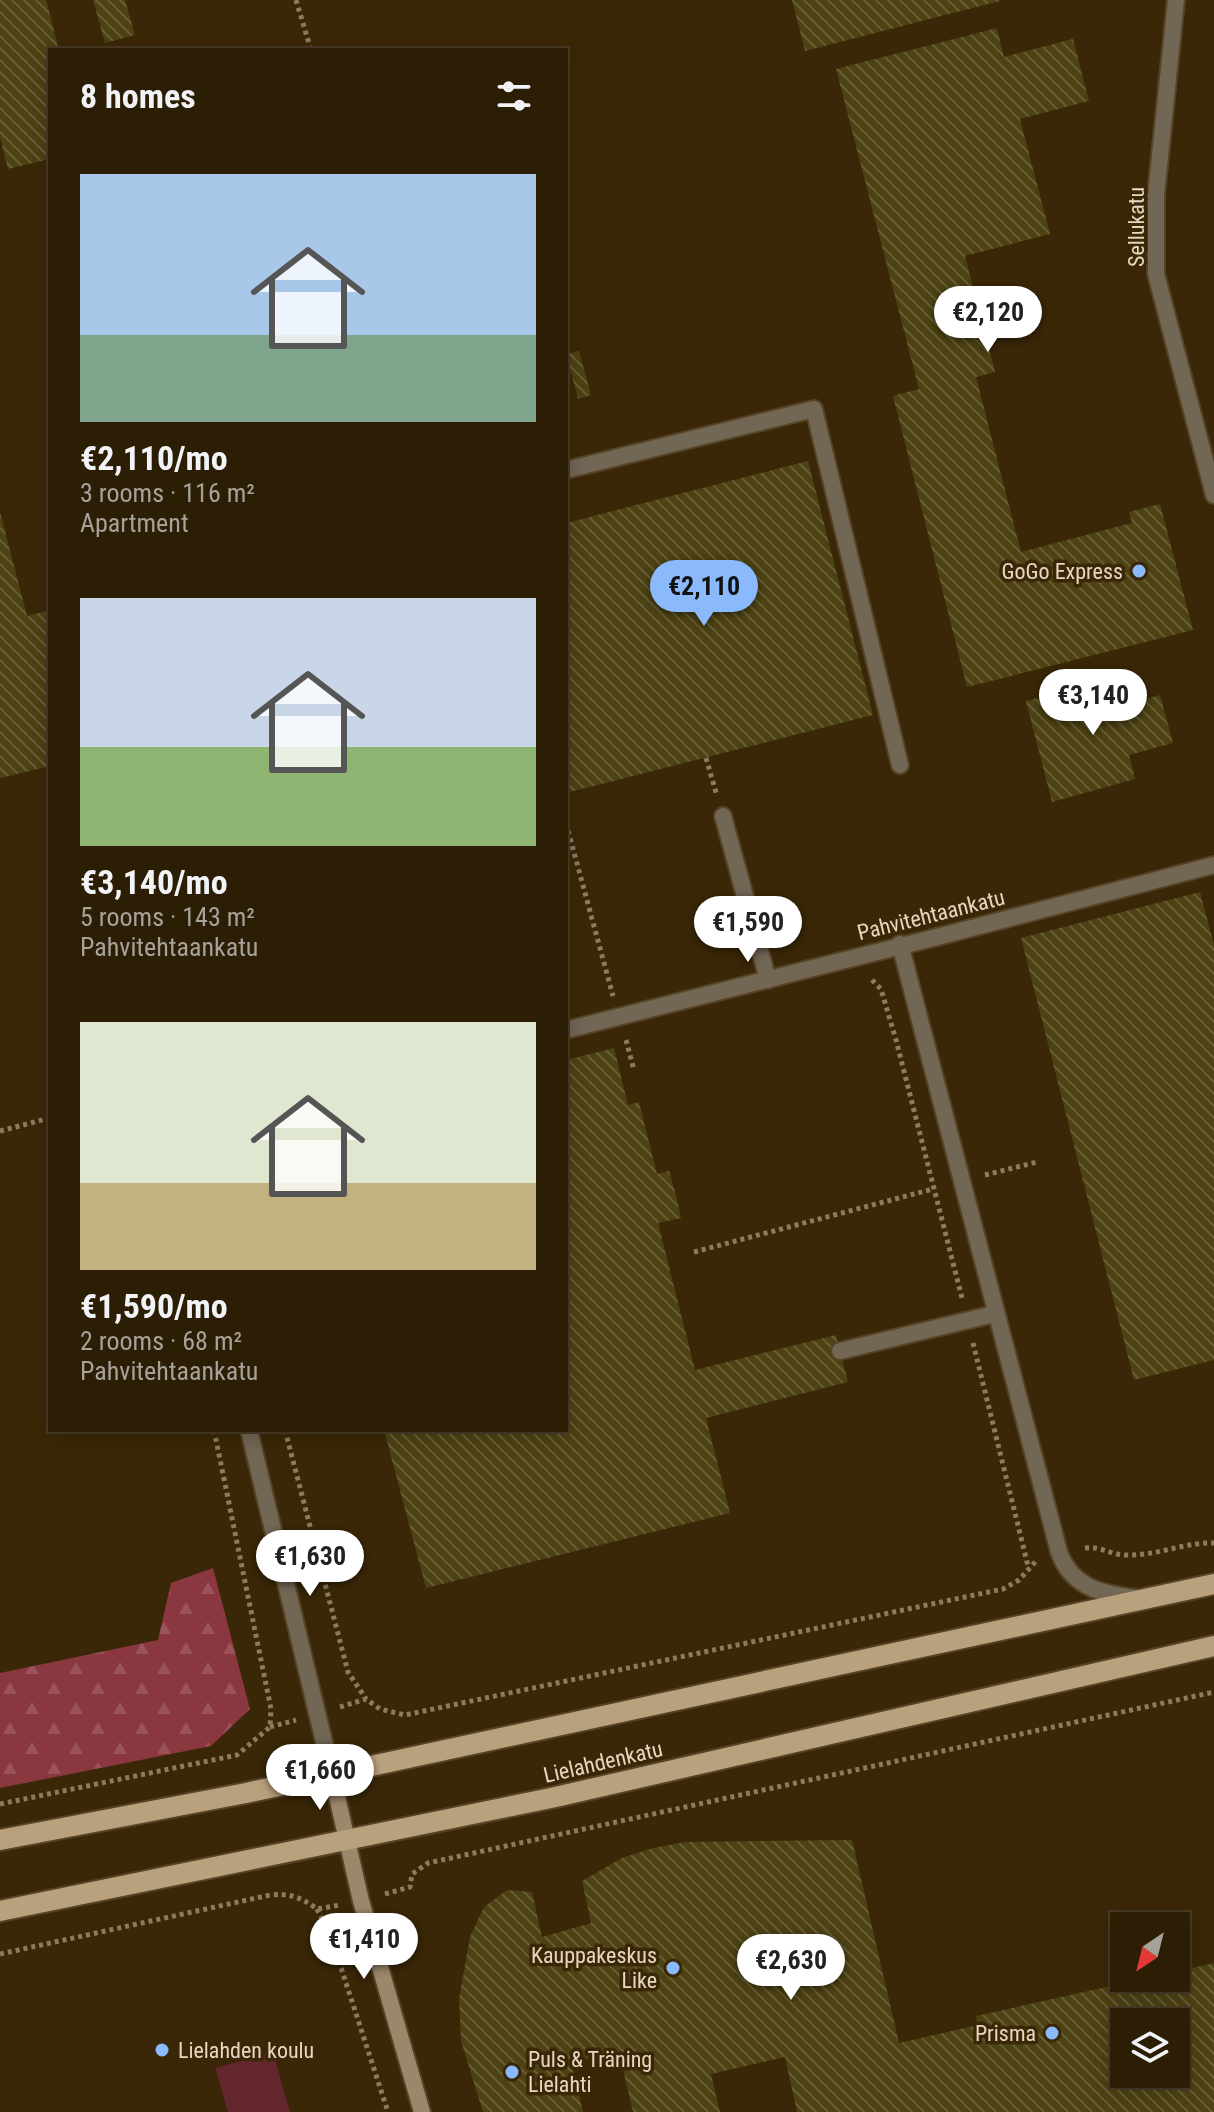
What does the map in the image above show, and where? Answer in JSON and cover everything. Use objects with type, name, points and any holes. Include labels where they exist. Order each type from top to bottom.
[{"type":"main road","name":"Lielahdenkatu","points":[[0,1840],[332,1775],[1214,1584]]},
{"type":"main road","name":"Lielahdenkatu","points":[[0,1911],[551,1798],[1214,1646]]},
{"type":"main road","points":[[332,1775],[361,1901],[422,2112]]},
{"type":"street","name":"Sellukatu","points":[[1176,0],[1156,195],[1155,261],[1214,495]]},
{"type":"street","points":[[568,470],[814,409],[900,765]]},
{"type":"street","points":[[723,816],[768,980]]},
{"type":"street","name":"Pahvitehtaankatu","points":[[568,1030],[1214,865]]},
{"type":"street","points":[[900,944],[1014,1390],[1064,1566],[1078,1582],[1103,1594],[1145,1599]]},
{"type":"street","points":[[840,1351],[994,1314]]},
{"type":"street","points":[[249,1432],[332,1775]]},
{"type":"path","points":[[296,0],[310,48]]},
{"type":"path","points":[[706,758],[723,816]]},
{"type":"path","points":[[568,830],[634,1070]]},
{"type":"path","points":[[858,983],[873,979],[881,989],[1028,1567]]},
{"type":"path","points":[[626,1042],[642,1038]]},
{"type":"path","points":[[0,1131],[48,1119]]},
{"type":"path","points":[[694,1252],[1037,1162]]},
{"type":"path","points":[[214,1432],[271,1709],[270,1727]]},
{"type":"path","points":[[286,1432],[348,1672],[366,1699],[380,1709],[405,1715],[1003,1589],[1019,1580],[1028,1567],[1041,1557],[1059,1552],[1099,1546],[1128,1555],[1195,1542],[1214,1543]]},
{"type":"path","points":[[317,1909],[410,1887],[412,1874],[428,1863],[1214,1692]]},
{"type":"path","points":[[0,1804],[237,1755],[270,1727],[366,1699]]},
{"type":"path","points":[[237,1755],[246,1793]]},
{"type":"path","points":[[259,1857],[270,1895]]},
{"type":"path","points":[[0,1954],[270,1895],[286,1893],[304,1899],[317,1909],[332,1940],[388,2112]]},
{"type":"green space","points":[[213,1568],[250,1709],[211,1746],[0,1788],[0,1673],[158,1640],[171,1583]]},
{"type":"shaded area","points":[[273,2052],[290,2112],[228,2112],[215,2068]]},
{"type":"building","points":[[0,0],[46,0],[58,48],[48,48],[48,159],[8,169],[0,137]]},
{"type":"building","points":[[93,0],[125,0],[135,35],[105,43]]},
{"type":"building","points":[[792,0],[1000,0],[1000,1],[805,51]]},
{"type":"building","points":[[997,28],[1004,57],[1073,39],[1089,101],[1020,119],[1050,234],[965,256],[995,372],[976,377],[1021,552],[1132,523],[1129,512],[1160,504],[1193,630],[967,687],[893,396],[919,389],[836,69]]},
{"type":"building","points":[[579,351],[591,395],[578,399],[568,354]]},
{"type":"building","points":[[808,461],[873,715],[568,792],[568,522]]},
{"type":"building","points":[[0,512],[27,616],[48,611],[48,766],[0,778]]},
{"type":"building","points":[[1108,679],[1115,707],[1160,695],[1173,743],[1129,755],[1135,779],[1052,802],[1026,701]]},
{"type":"building","points":[[1200,892],[1214,945],[1214,1360],[1134,1380],[1021,938]]},
{"type":"building","points":[[614,1048],[628,1105],[639,1102],[657,1174],[669,1171],[681,1218],[658,1223],[695,1370],[836,1335],[848,1382],[706,1418],[730,1513],[426,1588],[385,1432],[568,1432],[568,1060]]},
{"type":"building","name":"Kauppakeskus Like","points":[[852,1840],[899,2043],[978,2025],[976,2016],[1110,1986],[1110,1992],[1190,1992],[1190,1969],[1214,1963],[1214,2112],[797,2112],[785,2057],[711,2074],[720,2112],[633,2112],[619,2052],[572,2063],[583,2112],[483,2112],[461,2041],[459,1999],[470,1937],[484,1907],[507,1890],[532,1892],[542,1937],[591,1923],[582,1881],[622,1858],[686,1842]]},
{"type":"place","name":"GoGo Express","points":[[1139,571]]},
{"type":"place","name":"Kauppakeskus Like","points":[[673,1968]]},
{"type":"place","name":"Prisma","points":[[1052,2033]]},
{"type":"place","name":"Lielahden koulu","points":[[162,2050]]},
{"type":"place","name":"Puls & Träning Lielahti","points":[[512,2072]]}]
